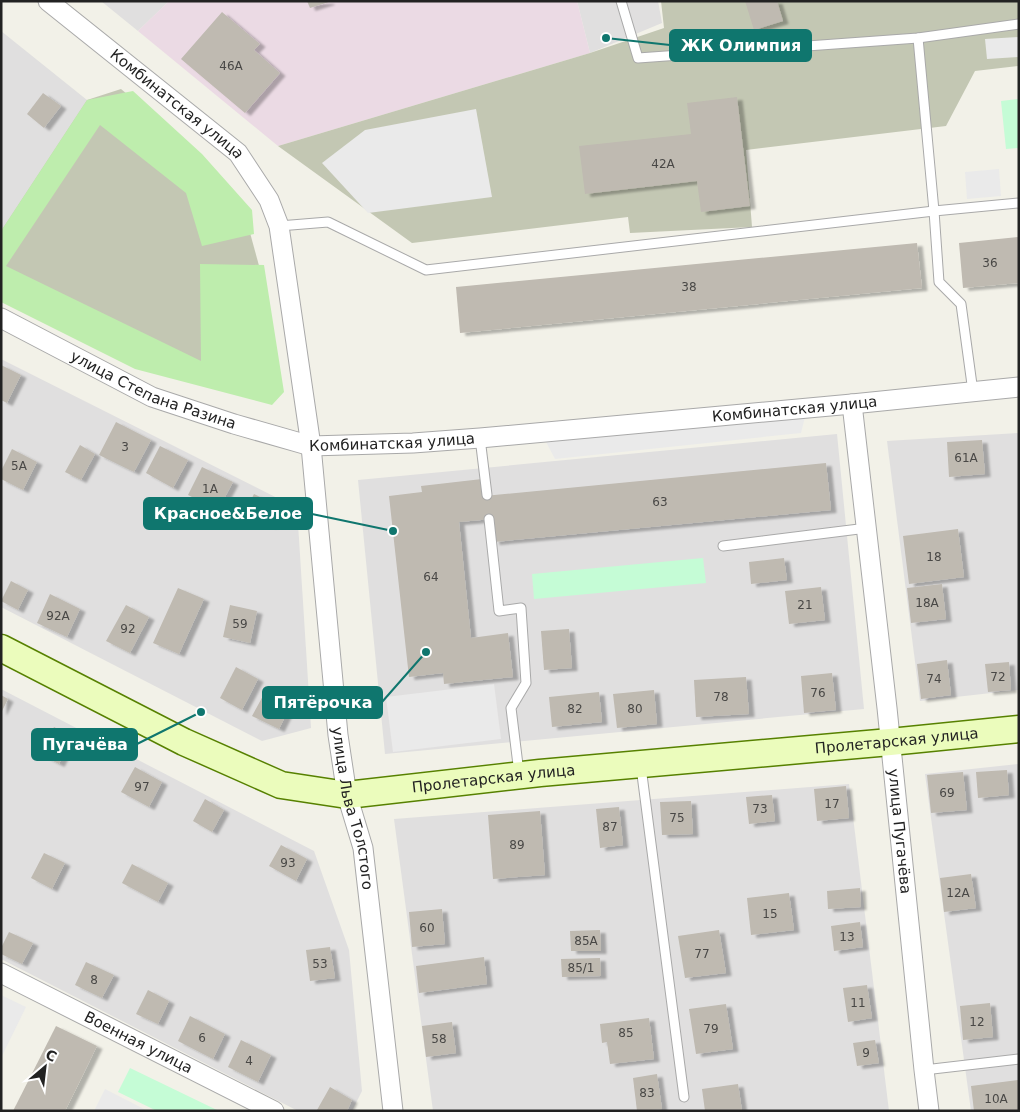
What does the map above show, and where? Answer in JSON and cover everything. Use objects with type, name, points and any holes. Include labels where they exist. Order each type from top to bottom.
[{"type":"street","name":"Комбинатская улица","points":[[48,1],[238,153],[269,200],[279,226],[311,446],[413,443],[480,438],[1019,387]]},
{"type":"street","name":"улица Степана Разина","points":[[1,318],[152,397],[234,424],[311,446]]},
{"type":"street","name":"улица Пугачёва","points":[[852,404],[930,1111]]},
{"type":"street","name":"улица Льва Толстого","points":[[311,446],[337,726],[347,796],[363,848],[392,1111]]},
{"type":"street","name":"Пролетарская улица","points":[[1,648],[184,742],[281,785],[347,796],[519,775],[1019,729]]},
{"type":"street","name":"Военная улица","points":[[1,974],[274,1111]]},
{"type":"lane","points":[[621,1],[638,58],[918,38],[1019,24]]},
{"type":"lane","points":[[918,38],[939,282],[961,304],[972,392]]},
{"type":"lane","points":[[279,226],[328,222],[426,270],[934,211],[1019,203]]},
{"type":"lane","points":[[480,438],[487,495]]},
{"type":"lane","points":[[489,519],[500,611],[521,608],[526,683],[511,708],[519,775]]},
{"type":"lane","points":[[723,546],[866,528]]},
{"type":"lane","points":[[640,764],[684,1097]]},
{"type":"lane","points":[[924,1070],[1019,1058]]},
{"type":"shaded area","points":[[101,1],[169,1],[138,31]]},
{"type":"shaded area","points":[[169,1],[577,1],[590,53],[278,146],[138,31]]},
{"type":"shaded area","points":[[577,1],[658,1],[662,23],[590,53]]},
{"type":"shaded area","points":[[661,1],[1019,1],[1019,66],[975,71],[946,126],[746,150],[752,227],[630,233],[628,217],[412,243],[278,146],[590,53],[664,28]]},
{"type":"shaded area","points":[[1,31],[87,100],[1,231]]},
{"type":"shaded area","points":[[1019,37],[1019,57],[987,59],[985,39]]},
{"type":"shaded area","points":[[121,89],[174,134],[246,218],[261,273],[240,386],[1,273],[1,231],[87,100]]},
{"type":"shaded area","points":[[476,109],[492,197],[368,213],[322,163],[365,130]]},
{"type":"shaded area","points":[[999,169],[1001,196],[967,199],[965,172]]},
{"type":"shaded area","points":[[1,359],[297,508],[311,728],[262,741],[1,607]]},
{"type":"shaded area","points":[[806,413],[801,433],[555,459],[545,440]]},
{"type":"shaded area","points":[[1019,433],[1019,690],[920,701],[887,441]]},
{"type":"shaded area","points":[[837,434],[864,709],[385,754],[358,480]]},
{"type":"shaded area","points":[[494,684],[501,739],[393,752],[386,697]]},
{"type":"shaded area","points":[[1,689],[314,851],[349,950],[362,1091],[352,1111],[298,1111],[1,959]]},
{"type":"shaded area","points":[[1019,764],[1019,1111],[971,1111],[925,774]]},
{"type":"shaded area","points":[[849,784],[889,1111],[433,1111],[394,819]]},
{"type":"shaded area","points":[[1,995],[26,1007],[1,1058]]},
{"type":"shaded area","points":[[105,1089],[148,1111],[94,1111]]},
{"type":"green space","points":[[133,91],[202,154],[252,210],[254,234],[202,246],[186,193],[100,125],[6,266],[201,361],[200,264],[264,265],[284,392],[272,405],[135,369],[1,302],[1,231],[87,100]]},
{"type":"green space","points":[[1019,99],[1019,148],[1006,149],[1001,101]]},
{"type":"green space","points":[[703,558],[706,583],[534,599],[532,574]]},
{"type":"green space","points":[[130,1068],[219,1111],[157,1111],[118,1092]]},
{"type":"building","points":[[307,1],[329,1],[329,2],[310,8]]},
{"type":"building","points":[[745,1],[777,1],[783,21],[754,30]]},
{"type":"building","points":[[222,12],[260,44],[254,50],[280,73],[245,113],[181,59]]},
{"type":"building","points":[[43,93],[61,106],[44,128],[27,114]]},
{"type":"building","points":[[737,97],[750,206],[701,212],[697,181],[585,194],[579,146],[691,134],[687,103]]},
{"type":"building","points":[[1019,237],[1019,283],[963,288],[959,243]]},
{"type":"building","points":[[917,243],[922,288],[460,333],[456,287]]},
{"type":"building","points":[[1,365],[21,375],[7,403],[1,400]]},
{"type":"building","points":[[116,422],[151,440],[134,472],[99,455]]},
{"type":"building","points":[[982,440],[985,474],[949,477],[947,442]]},
{"type":"building","points":[[80,445],[95,454],[81,480],[65,472]]},
{"type":"building","points":[[160,446],[188,460],[173,488],[146,473]]},
{"type":"building","points":[[12,449],[37,462],[23,490],[1,479],[1,471]]},
{"type":"building","points":[[826,463],[831,510],[494,542],[492,519],[459,522],[471,638],[508,633],[513,677],[444,684],[443,673],[409,677],[389,496],[422,492],[421,486],[482,479],[484,496]]},
{"type":"building","points":[[202,467],[233,482],[218,510],[188,495]]},
{"type":"building","points":[[254,494],[281,507],[271,526],[245,512]]},
{"type":"building","points":[[958,529],[964,577],[909,584],[903,536]]},
{"type":"building","points":[[784,558],[787,580],[751,584],[749,562]]},
{"type":"building","points":[[11,581],[28,590],[18,610],[1,601]]},
{"type":"building","points":[[942,584],[946,619],[911,623],[907,588]]},
{"type":"building","points":[[821,587],[825,620],[789,624],[785,591]]},
{"type":"building","points":[[178,588],[204,599],[179,654],[153,643]]},
{"type":"building","points":[[50,594],[80,609],[67,637],[37,623]]},
{"type":"building","points":[[126,605],[149,617],[130,653],[106,641]]},
{"type":"building","points":[[230,605],[257,611],[250,643],[223,637]]},
{"type":"building","points":[[569,629],[572,668],[544,670],[541,631]]},
{"type":"building","points":[[947,660],[951,695],[921,699],[917,664]]},
{"type":"building","points":[[1009,662],[1011,690],[988,692],[985,664]]},
{"type":"building","points":[[236,667],[258,679],[242,710],[220,698]]},
{"type":"building","points":[[832,673],[836,710],[804,713],[801,676]]},
{"type":"building","points":[[746,677],[749,714],[696,717],[694,680]]},
{"type":"building","points":[[654,690],[657,724],[617,728],[613,694]]},
{"type":"building","points":[[599,692],[602,722],[552,727],[549,697]]},
{"type":"building","points":[[264,694],[290,707],[279,729],[252,716]]},
{"type":"building","points":[[1,695],[8,699],[1,713]]},
{"type":"building","points":[[54,727],[73,737],[59,764],[40,754]]},
{"type":"building","points":[[135,767],[162,782],[149,807],[121,792]]},
{"type":"building","points":[[1007,770],[1009,795],[978,798],[976,772]]},
{"type":"building","points":[[963,772],[967,810],[931,813],[927,775]]},
{"type":"building","points":[[846,786],[849,818],[817,821],[814,789]]},
{"type":"building","points":[[772,795],[775,821],[749,824],[746,797]]},
{"type":"building","points":[[205,799],[224,810],[212,832],[193,821]]},
{"type":"building","points":[[691,801],[693,834],[662,835],[660,802]]},
{"type":"building","points":[[619,807],[623,845],[600,848],[596,809]]},
{"type":"building","points":[[540,811],[545,875],[493,879],[488,815]]},
{"type":"building","points":[[281,845],[307,859],[296,881],[269,866]]},
{"type":"building","points":[[44,853],[65,863],[52,889],[31,878]]},
{"type":"building","points":[[132,864],[168,883],[158,902],[122,883]]},
{"type":"building","points":[[971,874],[976,908],[944,912],[940,878]]},
{"type":"building","points":[[860,888],[861,907],[828,909],[827,891]]},
{"type":"building","points":[[789,893],[794,930],[751,935],[747,898]]},
{"type":"building","points":[[442,909],[445,944],[412,947],[409,912]]},
{"type":"building","points":[[860,922],[863,947],[834,951],[831,926]]},
{"type":"building","points":[[600,930],[601,951],[571,951],[570,931]]},
{"type":"building","points":[[719,930],[726,973],[685,978],[678,936]]},
{"type":"building","points":[[9,932],[33,943],[22,964],[1,954],[1,948]]},
{"type":"building","points":[[330,947],[335,978],[310,981],[306,950]]},
{"type":"building","points":[[484,957],[487,984],[419,993],[416,966]]},
{"type":"building","points":[[600,958],[601,976],[562,977],[561,959]]},
{"type":"building","points":[[86,962],[114,975],[102,998],[75,985]]},
{"type":"building","points":[[867,985],[872,1018],[848,1022],[843,988]]},
{"type":"building","points":[[148,990],[169,1001],[158,1024],[136,1014]]},
{"type":"building","points":[[990,1003],[993,1037],[963,1040],[960,1006]]},
{"type":"building","points":[[726,1004],[733,1049],[696,1054],[689,1009]]},
{"type":"building","points":[[190,1016],[225,1034],[213,1059],[178,1041]]},
{"type":"building","points":[[649,1018],[654,1059],[610,1064],[607,1042],[602,1043],[600,1024]]},
{"type":"building","points":[[452,1022],[456,1053],[426,1057],[422,1026]]},
{"type":"building","points":[[56,1026],[97,1046],[65,1111],[13,1111]]},
{"type":"building","points":[[241,1040],[271,1055],[258,1082],[228,1067]]},
{"type":"building","points":[[875,1040],[879,1063],[857,1066],[853,1043]]},
{"type":"building","points":[[657,1074],[662,1109],[637,1111],[633,1078]]},
{"type":"building","points":[[1018,1080],[1019,1111],[974,1111],[971,1086]]},
{"type":"building","points":[[738,1084],[742,1111],[705,1111],[702,1089]]},
{"type":"building","points":[[330,1087],[352,1100],[347,1111],[317,1110]]},
{"type":"place","name":"ЖК Олимпия","points":[[606,38]]},
{"type":"place","name":"Красное&Белое","points":[[393,531]]},
{"type":"place","name":"Пятёрочка","points":[[426,652]]},
{"type":"place","name":"Пугачёва","points":[[201,712]]}]
